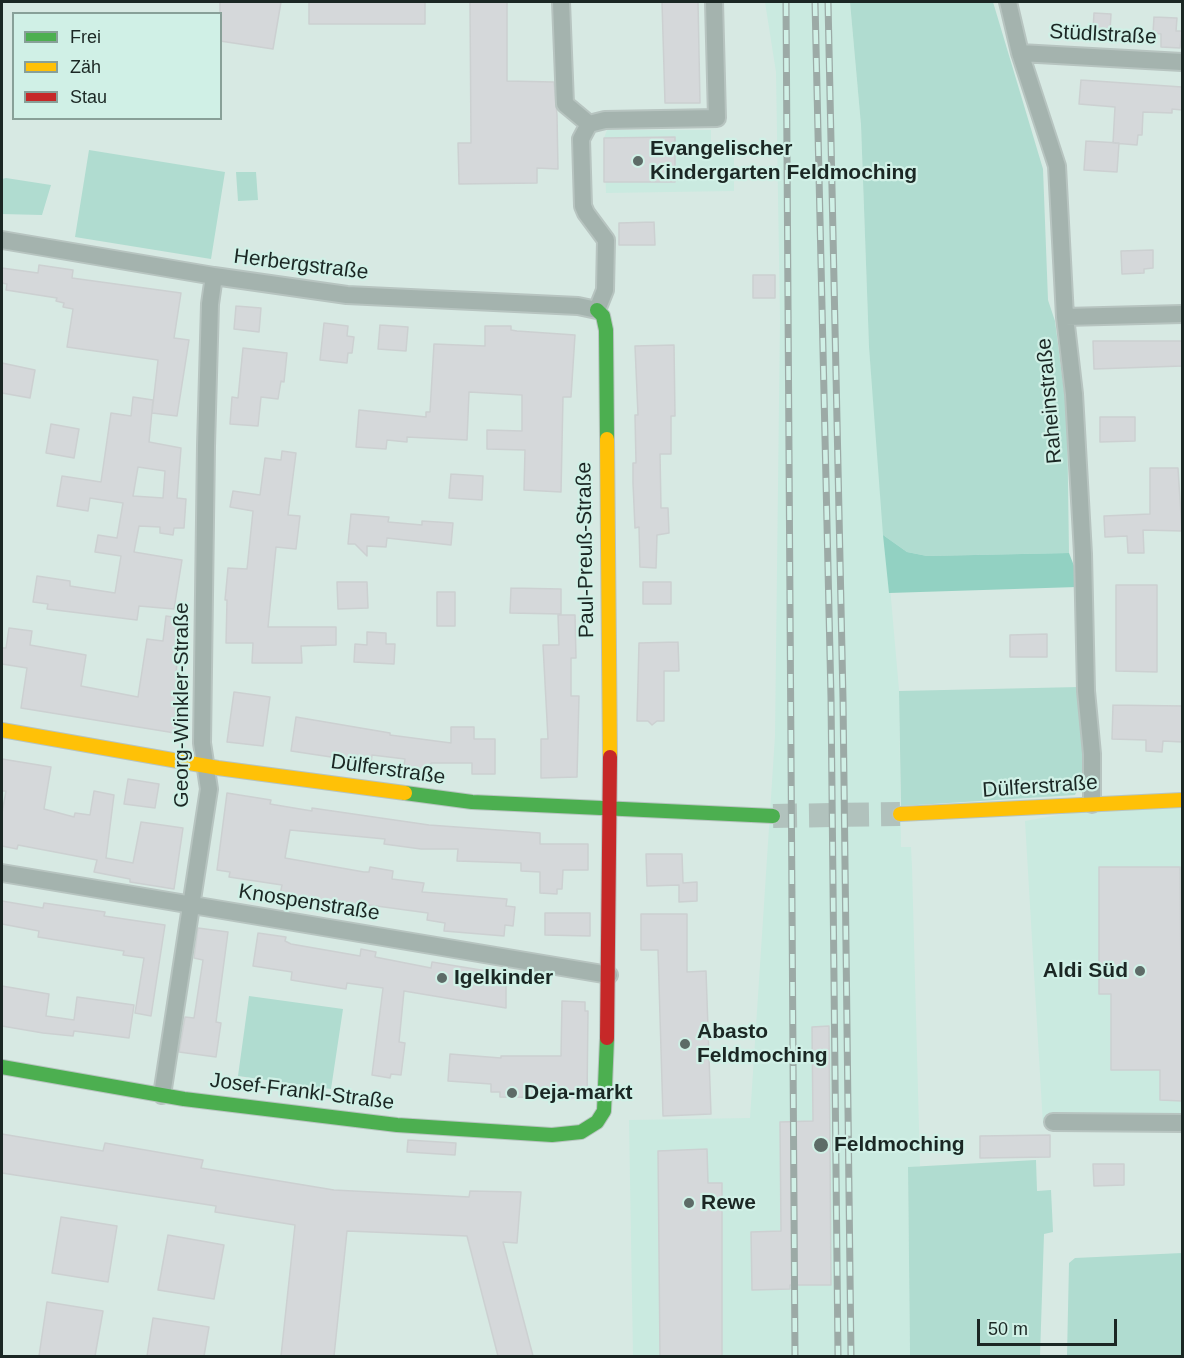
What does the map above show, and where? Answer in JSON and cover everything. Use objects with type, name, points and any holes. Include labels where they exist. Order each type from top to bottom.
[{"type":"main road","name":"Paul-Preuß-Straße","points":[[597,310],[603,316],[606,330],[610,808],[606,1099],[604,1111],[597,1122]]},
{"type":"main road","name":"Dülferstraße","points":[[2,730],[207,766],[472,802],[773,816]]},
{"type":"main road","name":"Dülferstraße","points":[[900,814],[1182,800]]},
{"type":"main road","name":"Josef-Frankl-Straße","points":[[2,1067],[162,1095],[398,1125],[552,1136],[581,1132],[597,1122]]},
{"type":"street","points":[[561,2],[565,104],[589,124]]},
{"type":"street","points":[[597,310],[605,290],[606,240],[586,213],[584,206],[581,139],[589,124],[605,120],[717,118],[714,2]]},
{"type":"street","name":"Raheinstraße","points":[[1008,2],[1020,53],[1057,166],[1065,317],[1074,394],[1083,554],[1086,691],[1092,754],[1092,804]]},
{"type":"street","name":"Stüdlstraße","points":[[1020,53],[1182,62]]},
{"type":"street","name":"Herbergstraße","points":[[2,240],[214,276],[347,295],[578,306],[597,310]]},
{"type":"street","name":"Georg-Winkler-Straße","points":[[162,1095],[209,789],[202,743],[206,446],[210,304],[214,276]]},
{"type":"street","points":[[1065,317],[1182,314]]},
{"type":"street","name":"Knospenstraße","points":[[2,873],[609,975]]},
{"type":"street","points":[[1053,1122],[1182,1123]]},
{"type":"shaded area","points":[[765,2],[850,2],[861,125],[869,347],[899,690],[901,847],[911,847],[912,867],[920,1166],[908,1168],[910,1356],[633,1356],[629,1120],[750,1118],[775,736],[780,319],[776,72]]},
{"type":"shaded area","points":[[850,2],[993,2],[1043,169],[1048,300],[1055,321],[1067,414],[1069,553],[927,556],[907,552],[883,535],[869,347],[861,125]]},
{"type":"shaded area","points":[[607,130],[711,130],[711,144],[734,145],[734,191],[606,193],[604,138]]},
{"type":"shaded area","points":[[89,150],[225,172],[211,259],[75,237]]},
{"type":"shaded area","points":[[236,172],[256,172],[258,200],[238,201]]},
{"type":"shaded area","points":[[2,179],[51,185],[42,215],[2,214]]},
{"type":"shaded area","points":[[1079,687],[1084,775],[1075,795],[901,806],[899,691]]},
{"type":"shaded area","points":[[1182,803],[1182,1119],[1043,1125],[1025,821],[1092,809]]},
{"type":"shaded area","points":[[249,996],[343,1009],[331,1089],[238,1076]]},
{"type":"shaded area","points":[[1036,1160],[1037,1191],[1051,1190],[1053,1232],[1044,1234],[1040,1356],[910,1356],[908,1167]]},
{"type":"shaded area","points":[[1182,1253],[1182,1356],[1067,1356],[1069,1263],[1075,1258]]},
{"type":"green space","points":[[883,535],[907,552],[927,556],[1069,553],[1076,571],[1077,587],[889,593]]},
{"type":"building","points":[[220,2],[281,2],[273,49],[222,41],[222,12],[220,12]]},
{"type":"building","points":[[309,2],[425,2],[425,24],[309,24]]},
{"type":"building","points":[[470,2],[507,2],[507,81],[554,82],[558,169],[537,168],[537,183],[459,184],[458,143],[471,143]]},
{"type":"building","points":[[662,2],[698,2],[700,103],[665,103]]},
{"type":"building","points":[[1094,13],[1111,14],[1110,31],[1093,30]]},
{"type":"building","points":[[1154,17],[1177,18],[1176,31],[1182,31],[1180,48],[1161,47],[1161,34],[1153,33]]},
{"type":"building","points":[[1081,80],[1182,87],[1182,110],[1172,109],[1172,113],[1143,112],[1142,135],[1138,135],[1137,145],[1113,143],[1115,107],[1079,104]]},
{"type":"building","points":[[675,137],[675,182],[604,182],[604,138]]},
{"type":"building","points":[[1086,141],[1119,143],[1117,172],[1084,170]]},
{"type":"building","points":[[654,222],[655,245],[619,245],[619,223]]},
{"type":"building","points":[[1153,250],[1153,268],[1144,269],[1144,273],[1122,274],[1121,251]]},
{"type":"building","points":[[39,265],[73,270],[72,278],[181,293],[174,338],[189,340],[177,416],[152,413],[158,360],[67,347],[73,309],[63,307],[64,303],[56,301],[57,298],[6,290],[7,284],[2,283],[2,268],[38,273]]},
{"type":"building","points":[[753,275],[775,275],[775,298],[753,298]]},
{"type":"building","points":[[236,306],[261,308],[259,332],[234,329]]},
{"type":"building","points":[[324,323],[348,326],[347,336],[354,337],[352,353],[348,353],[347,363],[320,360]]},
{"type":"building","points":[[380,325],[408,327],[406,351],[378,349]]},
{"type":"building","points":[[485,326],[511,326],[511,330],[517,331],[575,335],[571,397],[563,397],[561,492],[524,490],[525,450],[487,449],[487,430],[522,431],[522,395],[469,392],[467,440],[407,437],[407,442],[387,440],[386,449],[356,447],[359,410],[426,417],[426,412],[430,412],[434,344],[485,346]]},
{"type":"building","points":[[1093,341],[1182,341],[1182,366],[1094,369]]},
{"type":"building","points":[[674,345],[675,416],[671,416],[671,454],[660,454],[661,508],[668,508],[669,533],[657,535],[656,568],[640,567],[639,527],[635,528],[633,483],[633,463],[636,463],[635,415],[638,415],[635,346]]},
{"type":"building","points":[[243,348],[287,353],[284,382],[281,381],[278,399],[261,397],[258,426],[230,424],[232,397],[238,398]]},
{"type":"building","points":[[2,363],[35,370],[30,398],[2,393]]},
{"type":"building","points":[[133,397],[153,400],[149,442],[181,448],[177,498],[186,499],[184,528],[174,528],[173,535],[160,533],[160,527],[139,526],[134,552],[182,560],[174,609],[139,606],[137,620],[47,609],[48,604],[33,602],[37,576],[70,581],[70,586],[115,593],[121,556],[95,552],[98,535],[117,538],[123,503],[90,498],[88,511],[57,506],[62,476],[101,482],[111,413],[131,416]],"holes":[[[138,467],[165,471],[163,498],[133,496]]]},
{"type":"building","points":[[1100,417],[1135,417],[1135,441],[1100,442]]},
{"type":"building","points":[[51,424],[79,429],[74,458],[46,453]]},
{"type":"building","points":[[282,451],[296,453],[288,515],[300,516],[296,549],[276,547],[268,627],[336,627],[336,645],[301,646],[302,663],[252,663],[253,643],[226,643],[227,600],[225,600],[228,568],[247,569],[253,511],[230,507],[233,491],[260,495],[265,458],[281,460]]},
{"type":"building","points":[[1150,468],[1178,468],[1182,531],[1143,530],[1144,553],[1128,553],[1127,536],[1105,537],[1104,516],[1150,514]]},
{"type":"building","points":[[451,474],[483,476],[482,500],[449,498]]},
{"type":"building","points":[[351,514],[389,517],[388,522],[422,525],[422,521],[453,523],[451,545],[387,538],[386,547],[367,546],[367,556],[355,544],[348,544]]},
{"type":"building","points":[[337,582],[367,582],[368,608],[338,609]]},
{"type":"building","points":[[643,582],[671,582],[671,604],[643,604]]},
{"type":"building","points":[[1116,585],[1157,585],[1157,672],[1116,671]]},
{"type":"building","points":[[511,588],[561,589],[561,614],[510,613]]},
{"type":"building","points":[[437,592],[455,592],[455,626],[437,626]]},
{"type":"building","points":[[558,615],[575,615],[576,658],[571,658],[571,696],[579,696],[577,777],[541,778],[541,739],[548,739],[543,645],[559,645]]},
{"type":"building","points":[[166,616],[180,618],[176,675],[181,676],[175,733],[21,708],[27,668],[2,664],[2,648],[6,648],[9,628],[32,631],[30,645],[86,655],[81,686],[138,697],[147,639],[163,641]]},
{"type":"building","points":[[367,632],[386,633],[386,644],[395,644],[394,664],[354,662],[355,644],[367,645]]},
{"type":"building","points":[[1047,634],[1047,657],[1010,657],[1010,635]]},
{"type":"building","points":[[678,642],[679,671],[664,671],[664,721],[657,721],[652,725],[648,721],[637,721],[639,643]]},
{"type":"building","points":[[234,692],[270,697],[263,746],[227,742]]},
{"type":"building","points":[[1113,705],[1182,706],[1182,742],[1163,741],[1162,752],[1146,751],[1146,740],[1112,739]]},
{"type":"building","points":[[296,717],[390,733],[390,735],[451,743],[451,727],[474,727],[474,739],[495,739],[495,774],[472,774],[472,763],[431,763],[430,770],[404,766],[405,759],[372,755],[371,763],[291,751]]},
{"type":"building","points":[[2,759],[51,767],[44,809],[74,817],[75,813],[90,815],[94,791],[114,795],[106,858],[133,863],[141,822],[183,828],[174,889],[130,882],[130,879],[94,872],[97,860],[18,845],[17,849],[2,846],[2,813],[6,791],[2,791]]},
{"type":"building","points":[[128,779],[159,784],[155,808],[124,804]]},
{"type":"building","points":[[227,793],[271,800],[270,804],[312,811],[312,808],[429,825],[540,833],[540,844],[588,844],[588,870],[563,870],[562,889],[557,889],[557,894],[540,893],[540,872],[521,871],[521,863],[457,861],[458,849],[421,849],[384,844],[385,839],[290,830],[285,858],[364,872],[369,872],[370,867],[393,871],[392,879],[424,883],[422,892],[507,899],[506,906],[515,907],[513,926],[505,925],[504,936],[444,931],[445,923],[427,920],[428,913],[362,904],[360,911],[280,895],[282,885],[229,877],[230,872],[217,870]]},
{"type":"building","points":[[646,854],[682,854],[683,883],[697,882],[697,901],[679,902],[679,885],[647,886]]},
{"type":"building","name":"Aldi Süd","points":[[1099,867],[1180,867],[1182,1101],[1160,1100],[1160,1070],[1111,1070],[1111,994],[1099,994]]},
{"type":"building","points":[[2,901],[43,908],[44,903],[105,912],[104,916],[165,925],[151,1016],[135,1013],[144,958],[123,955],[124,951],[38,937],[39,931],[2,924]]},
{"type":"building","points":[[545,913],[590,913],[590,936],[545,935]]},
{"type":"building","name":"Abasto Feldmoching","points":[[641,914],[687,914],[687,972],[706,971],[711,1114],[663,1116],[658,950],[641,950]]},
{"type":"building","points":[[198,928],[228,932],[216,1022],[221,1023],[216,1057],[179,1052],[185,1017],[194,1018],[203,960],[194,958]]},
{"type":"building","points":[[258,933],[286,937],[285,941],[291,944],[360,956],[361,949],[376,952],[375,957],[431,968],[432,962],[487,971],[486,978],[506,981],[506,1008],[404,991],[399,1042],[405,1043],[401,1075],[391,1074],[390,1078],[372,1075],[383,988],[347,983],[346,989],[291,980],[292,972],[253,966]]},
{"type":"building","points":[[2,986],[49,994],[46,1016],[74,1020],[77,997],[134,1005],[129,1038],[74,1031],[73,1036],[2,1026]]},
{"type":"building","points":[[562,1001],[585,1002],[585,1011],[588,1011],[587,1098],[500,1097],[500,1092],[491,1092],[491,1084],[448,1081],[450,1054],[501,1058],[501,1056],[561,1056]]},
{"type":"building","points":[[829,1026],[831,1285],[790,1285],[790,1289],[752,1290],[751,1232],[781,1231],[780,1122],[813,1121],[812,1027]]},
{"type":"building","points":[[2,1134],[103,1151],[105,1143],[203,1160],[201,1168],[334,1190],[469,1197],[470,1191],[521,1192],[517,1243],[503,1242],[533,1356],[498,1356],[467,1236],[347,1231],[334,1356],[281,1356],[295,1225],[215,1212],[216,1206],[2,1173]]},
{"type":"building","points":[[1050,1135],[1050,1157],[980,1158],[980,1136]]},
{"type":"building","points":[[408,1140],[456,1143],[455,1155],[407,1152]]},
{"type":"building","points":[[707,1149],[708,1183],[722,1183],[722,1356],[660,1356],[658,1151]]},
{"type":"building","points":[[1093,1164],[1124,1164],[1124,1185],[1094,1186]]},
{"type":"building","points":[[61,1217],[117,1226],[108,1282],[52,1273]]},
{"type":"building","points":[[168,1235],[224,1245],[214,1299],[158,1290]]},
{"type":"building","points":[[47,1302],[103,1311],[95,1356],[39,1356]]},
{"type":"building","points":[[153,1318],[209,1327],[204,1356],[147,1356]]},
{"type":"tunnel","points":[[773,816],[900,814]]},
{"type":"railway","points":[[786,2],[795,1356]]},
{"type":"railway","points":[[815,2],[831,698],[838,1356]]},
{"type":"railway","points":[[828,2],[843,699],[851,1356]]},
{"type":"traffic: fast","points":[[597,310],[603,316],[606,330],[607,439]]},
{"type":"traffic: fast","points":[[405,793],[472,802],[773,816]]},
{"type":"traffic: fast","points":[[2,1067],[184,1099],[397,1125],[552,1135],[581,1132],[597,1122],[604,1111],[607,1038]]},
{"type":"traffic: slow","points":[[607,439],[610,757]]},
{"type":"traffic: slow","points":[[2,730],[218,768],[405,793]]},
{"type":"traffic: slow","points":[[900,814],[1182,800]]},
{"type":"traffic: jam","points":[[607,1038],[610,757]]},
{"type":"place","name":"Evangelischer Kindergarten Feldmoching","points":[[638,161]]},
{"type":"place","name":"Aldi Süd","points":[[1140,971]]},
{"type":"place","name":"Igelkinder","points":[[442,978]]},
{"type":"place","name":"Abasto Feldmoching","points":[[685,1044]]},
{"type":"place","name":"Deja-markt","points":[[512,1093]]},
{"type":"place","name":"Feldmoching","points":[[821,1145]]},
{"type":"place","name":"Rewe","points":[[689,1203]]}]
